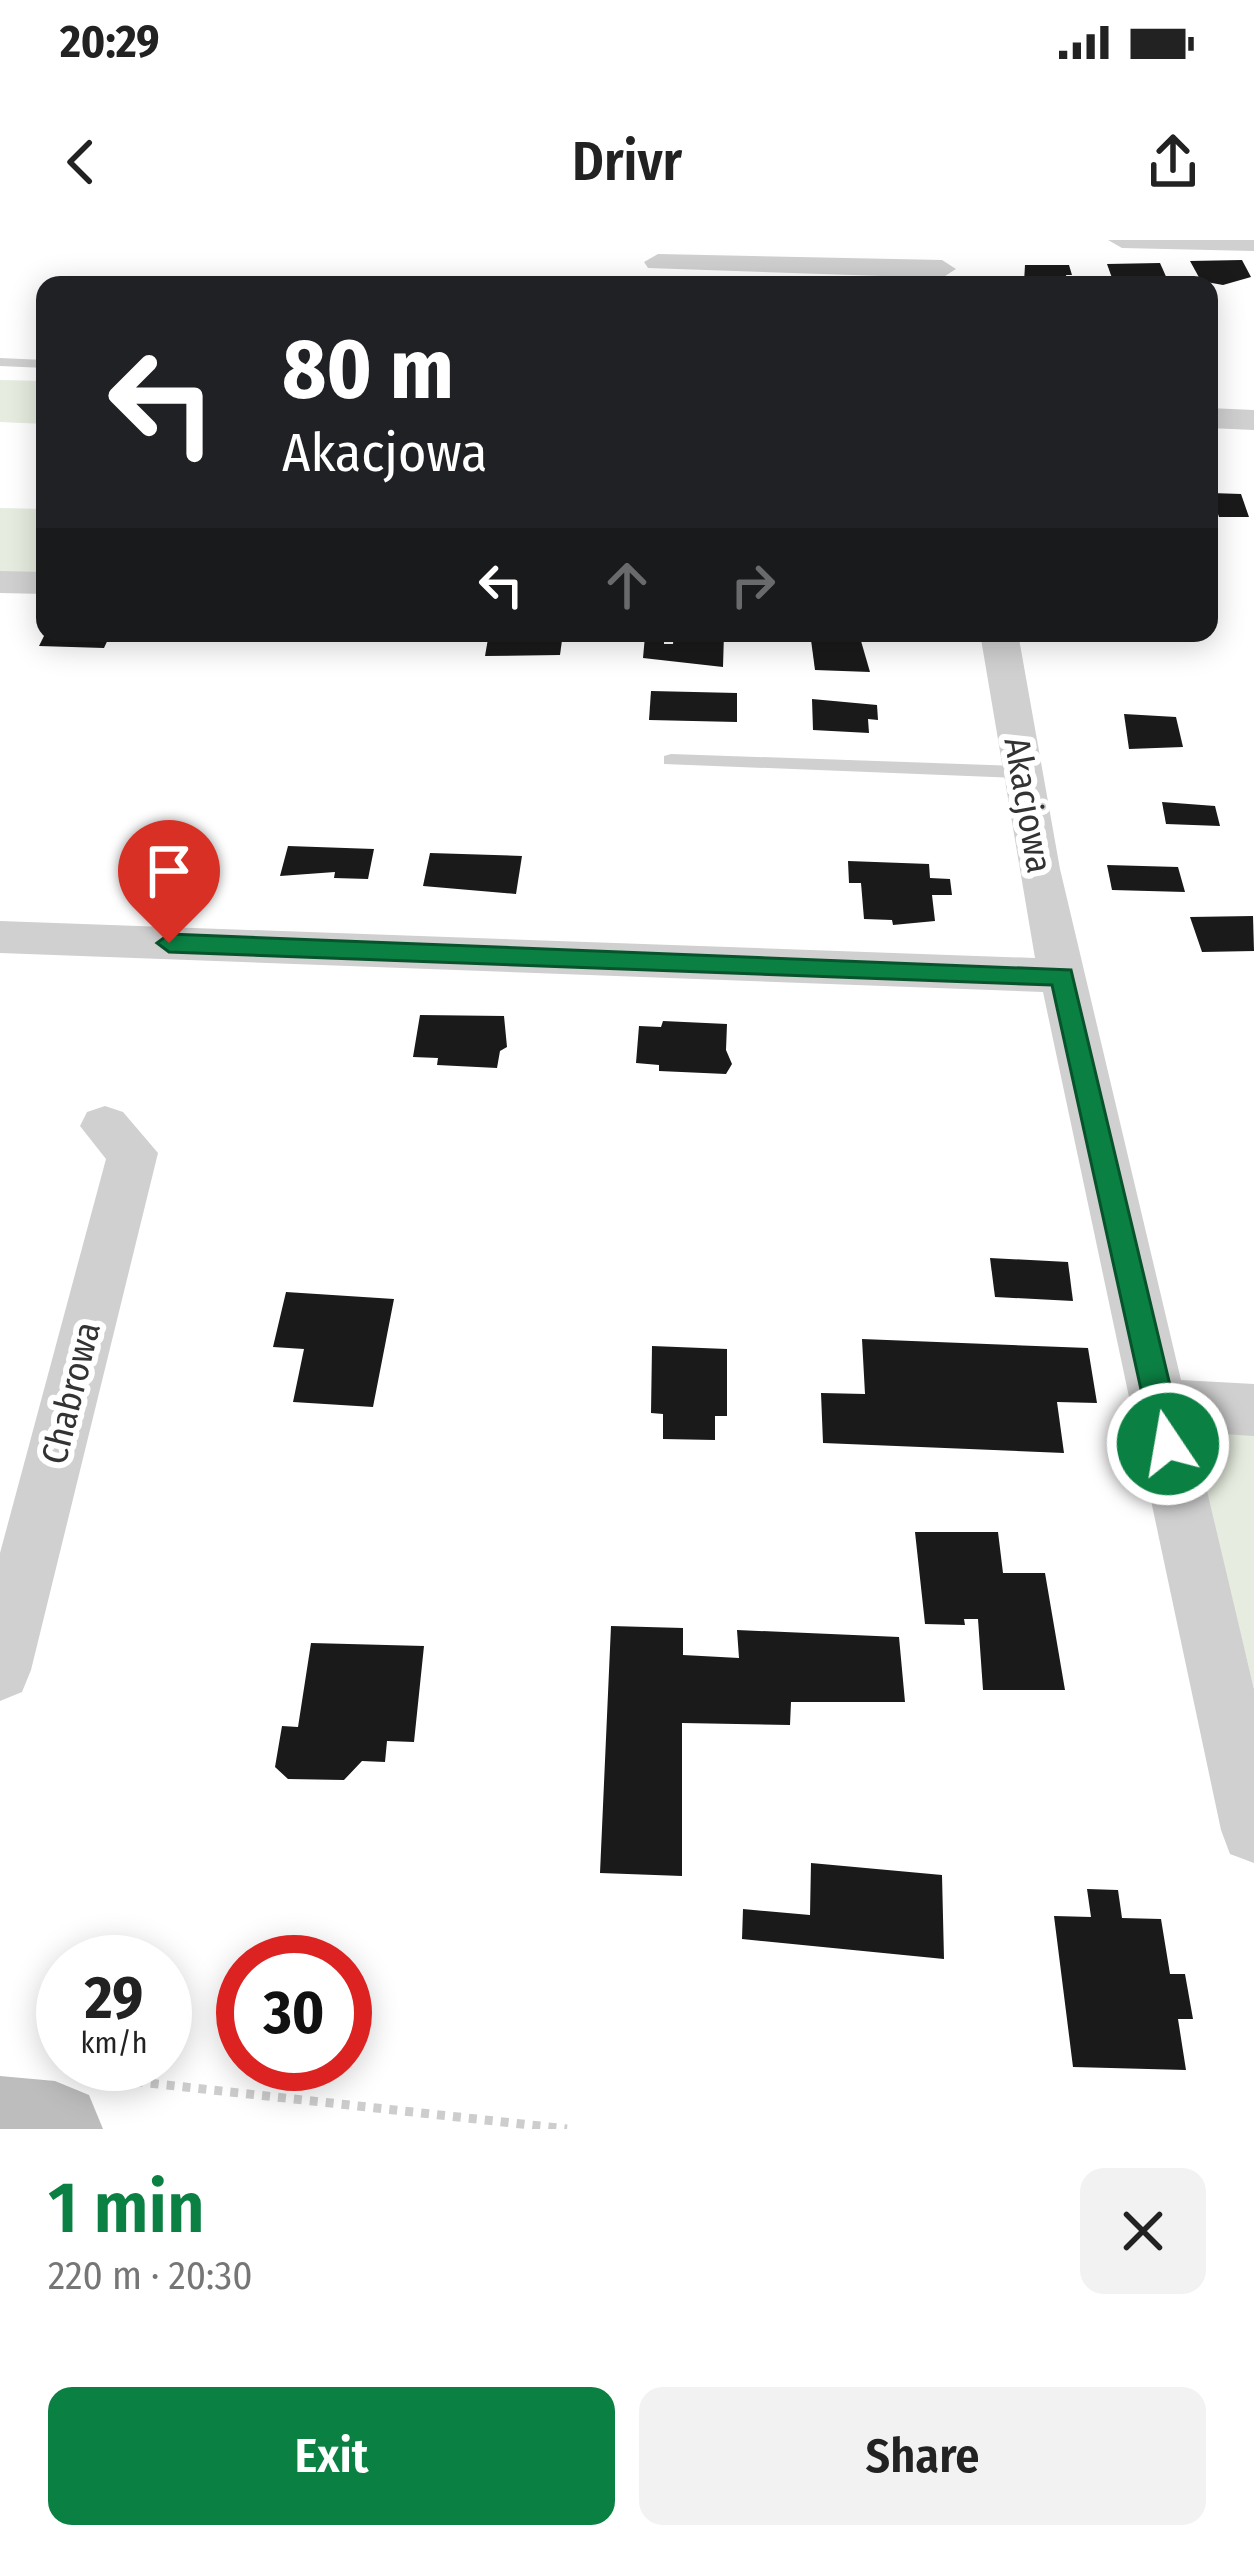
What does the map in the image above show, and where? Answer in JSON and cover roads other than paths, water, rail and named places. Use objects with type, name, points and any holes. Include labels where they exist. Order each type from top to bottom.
[{"type":"street","points":[[1122,240],[1254,243]]},
{"type":"street","points":[[658,262],[941,264]]},
{"type":"street","points":[[1218,418],[1254,420]]},
{"type":"street","points":[[0,582],[36,583]]},
{"type":"street","name":"Akacjowa","points":[[1000,642],[1062,976],[1254,1830]]},
{"type":"street","points":[[0,937],[1062,976]]},
{"type":"street","name":"Chabrowa","points":[[0,1670],[133,1153],[105,1126]]},
{"type":"street","points":[[1160,1406],[1254,1410]]},
{"type":"street","points":[[0,2124],[75,2103]]},
{"type":"lane","points":[[0,362],[36,364]]},
{"type":"lane","points":[[671,760],[1021,772]]}]
